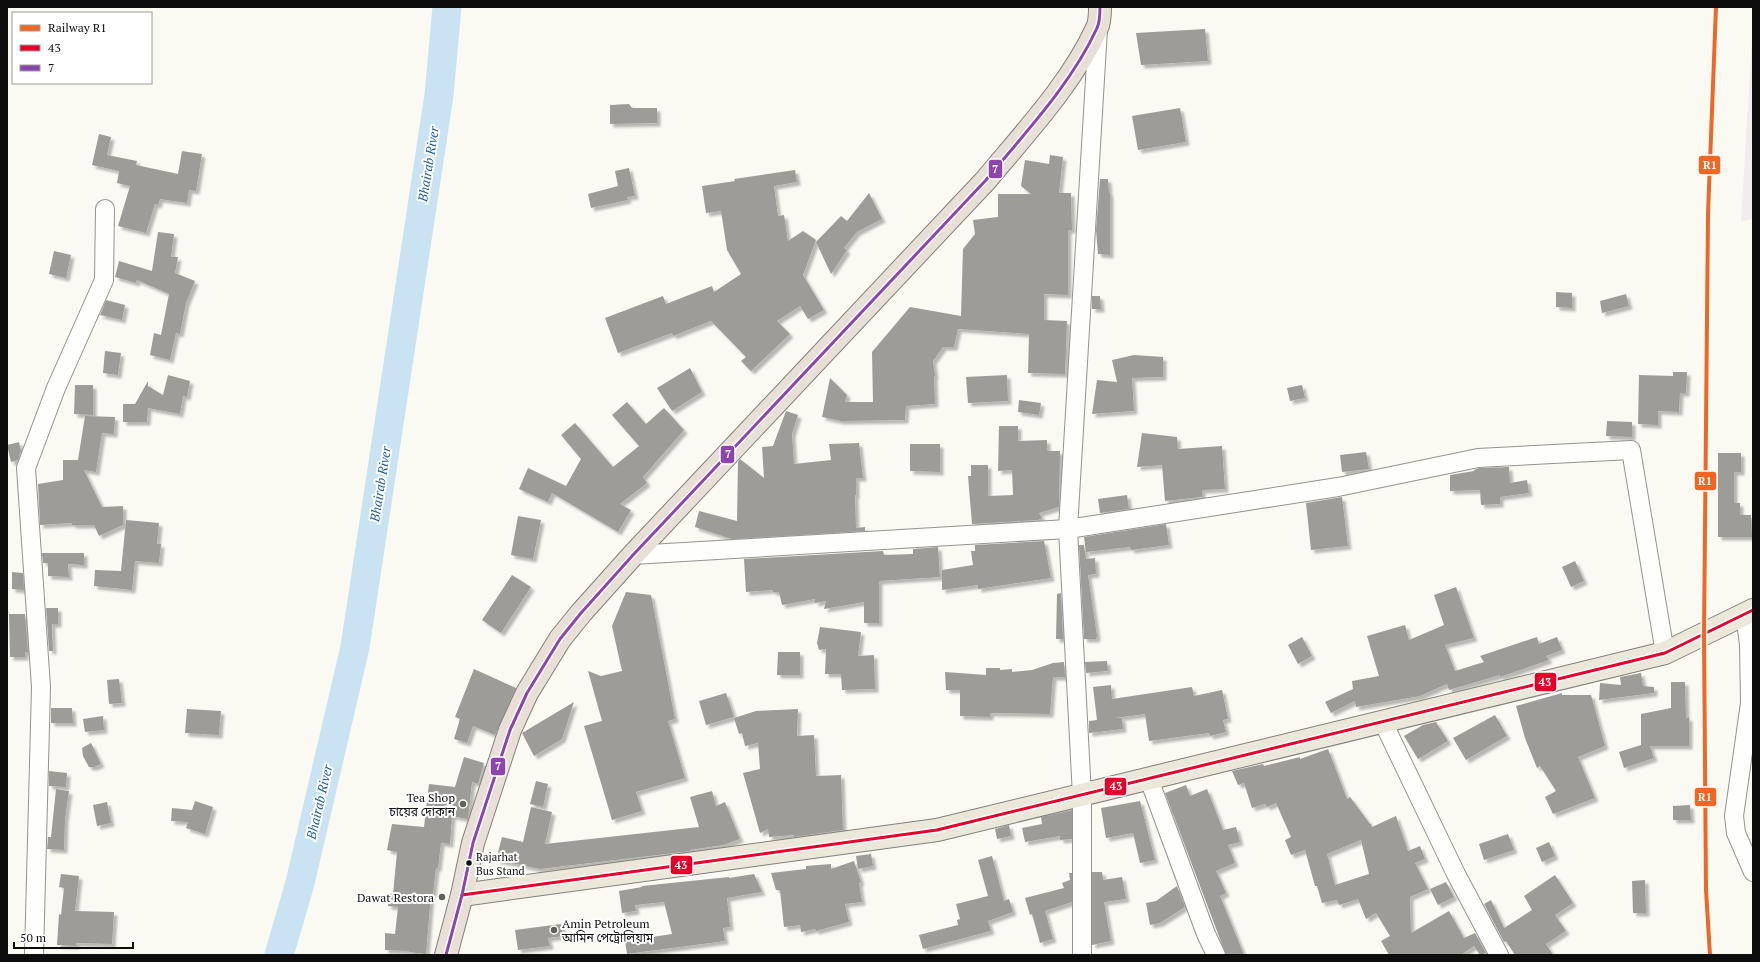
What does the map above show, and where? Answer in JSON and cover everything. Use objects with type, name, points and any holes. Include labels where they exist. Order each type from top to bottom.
[{"type":"highway","points":[[446,955],[462,895],[473,843],[510,730],[527,693],[560,639],[632,555],[986,180],[1038,118],[1070,76],[1099,17]]},
{"type":"main road","points":[[462,895],[937,830],[1082,796],[1665,653],[1749,613]]},
{"type":"street","points":[[1082,955],[1082,796],[1068,529],[1099,17]]},
{"type":"street","points":[[34,955],[41,687],[26,468],[56,388],[104,280],[105,209]]},
{"type":"street","points":[[632,555],[1068,529],[1338,486],[1478,458],[1631,450],[1665,653]]},
{"type":"street","points":[[1749,613],[1750,703],[1734,816],[1736,833],[1753,872]]},
{"type":"street","points":[[1383,722],[1456,874],[1499,955]]},
{"type":"street","points":[[1149,779],[1206,934],[1216,955]]},
{"type":"shaded area","points":[[1753,23],[1753,219],[1741,221]]},
{"type":"building","points":[[1205,29],[1208,61],[1141,65],[1136,33]]},
{"type":"building","points":[[629,104],[632,108],[657,108],[657,123],[610,124],[610,105]]},
{"type":"building","points":[[1180,108],[1186,142],[1138,150],[1132,116]]},
{"type":"building","points":[[99,134],[111,137],[107,155],[137,161],[136,165],[178,174],[182,151],[202,154],[196,191],[189,190],[187,203],[160,199],[158,205],[155,204],[146,233],[118,226],[130,186],[117,183],[119,171],[92,165]]},
{"type":"building","points":[[1050,155],[1063,157],[1059,193],[1071,193],[1072,230],[1068,230],[1068,295],[1044,294],[1044,320],[1067,321],[1065,374],[1028,373],[1029,334],[958,329],[954,347],[943,347],[933,361],[935,376],[935,404],[906,406],[905,420],[841,421],[822,417],[830,378],[847,395],[845,402],[873,402],[872,352],[910,307],[961,316],[963,249],[975,234],[973,220],[998,217],[998,194],[1031,194],[1021,186],[1025,160],[1049,164]]},
{"type":"building","points":[[629,168],[635,196],[627,197],[628,200],[591,208],[588,194],[618,186],[615,171]]},
{"type":"building","points":[[795,170],[797,182],[774,186],[778,216],[784,215],[788,241],[803,231],[816,240],[803,275],[824,310],[808,319],[800,306],[777,321],[790,334],[751,371],[741,361],[746,357],[711,321],[673,336],[672,333],[618,353],[605,318],[663,296],[666,304],[712,286],[714,292],[741,274],[727,250],[721,211],[706,213],[702,186],[735,181],[734,179]]},
{"type":"building","points":[[1100,179],[1108,179],[1110,193],[1110,255],[1098,254],[1096,230]]},
{"type":"building","points":[[869,193],[882,219],[857,232],[844,248],[847,250],[831,274],[816,242],[841,216],[847,221]]},
{"type":"building","points":[[158,232],[174,234],[171,257],[178,257],[175,273],[195,281],[186,303],[180,334],[176,333],[170,360],[150,355],[154,333],[161,335],[169,294],[137,280],[136,283],[115,277],[119,261],[152,271]]},
{"type":"building","points":[[54,251],[71,255],[66,278],[49,274]]},
{"type":"building","points":[[1556,292],[1572,293],[1572,308],[1556,307]]},
{"type":"building","points":[[1626,294],[1629,306],[1602,313],[1600,301]]},
{"type":"building","points":[[1092,296],[1100,296],[1101,309],[1092,309]]},
{"type":"building","points":[[106,300],[125,305],[122,320],[100,315]]},
{"type":"building","points":[[105,351],[121,353],[118,375],[103,373]]},
{"type":"building","points":[[1134,355],[1163,357],[1163,377],[1132,378],[1134,411],[1092,414],[1097,380],[1117,382],[1112,360]]},
{"type":"building","points":[[690,368],[702,392],[672,411],[657,388]]},
{"type":"building","points":[[1673,372],[1687,372],[1686,393],[1680,393],[1679,412],[1658,411],[1658,425],[1638,424],[1639,375],[1673,376]]},
{"type":"building","points":[[168,375],[190,381],[187,397],[183,396],[180,414],[148,408],[147,422],[123,422],[123,404],[135,404],[148,381],[148,386],[163,395]]},
{"type":"building","points":[[1007,375],[1008,401],[968,403],[966,377]]},
{"type":"building","points":[[75,385],[93,385],[93,415],[74,414]]},
{"type":"building","points":[[1302,385],[1305,398],[1290,401],[1287,388]]},
{"type":"building","points":[[1019,400],[1041,403],[1039,415],[1018,412]]},
{"type":"building","points":[[627,402],[646,424],[664,408],[684,430],[643,477],[647,483],[620,504],[631,510],[618,532],[552,493],[548,502],[519,489],[528,468],[566,486],[581,459],[561,435],[575,423],[613,467],[639,446],[612,415]]},
{"type":"building","points":[[786,411],[798,415],[792,434],[794,464],[831,460],[829,444],[859,443],[863,478],[856,478],[856,528],[865,527],[865,531],[732,539],[695,527],[699,511],[737,521],[738,462],[740,459],[764,478],[762,447],[773,446]]},
{"type":"building","points":[[85,416],[115,417],[114,434],[102,433],[96,472],[84,470],[102,507],[123,506],[123,525],[99,536],[94,525],[72,525],[72,523],[40,525],[38,484],[63,480],[63,460],[78,460]]},
{"type":"building","points":[[1607,421],[1632,422],[1632,437],[1606,436]]},
{"type":"building","points":[[999,426],[1018,426],[1018,441],[1047,440],[1047,451],[1060,451],[1059,507],[1039,513],[1042,518],[1038,520],[972,524],[968,476],[971,476],[971,465],[988,465],[988,496],[1013,495],[1012,470],[998,471]]},
{"type":"building","points":[[1142,433],[1177,437],[1178,449],[1222,446],[1225,489],[1202,490],[1202,497],[1165,501],[1162,465],[1137,467]]},
{"type":"building","points":[[19,442],[21,451],[18,460],[11,462],[7,445]]},
{"type":"building","points":[[910,444],[940,444],[940,472],[910,471]]},
{"type":"building","points":[[1366,452],[1369,469],[1342,472],[1340,455]]},
{"type":"building","points":[[1718,453],[1741,453],[1741,472],[1734,472],[1734,503],[1740,503],[1740,515],[1751,515],[1752,537],[1718,537]]},
{"type":"building","points":[[1509,467],[1510,483],[1527,480],[1529,493],[1500,497],[1500,504],[1481,505],[1480,490],[1450,491],[1450,475],[1474,471],[1479,468]]},
{"type":"building","points":[[1127,495],[1129,509],[1100,513],[1098,499]]},
{"type":"building","points":[[1342,497],[1348,546],[1311,550],[1306,503]]},
{"type":"building","points":[[518,516],[541,520],[533,559],[511,555]]},
{"type":"building","points":[[126,520],[159,523],[157,544],[161,544],[159,563],[135,561],[132,590],[94,586],[95,570],[121,571]]},
{"type":"building","points":[[1166,524],[1169,545],[1131,550],[1130,547],[1086,552],[1084,537]]},
{"type":"building","points":[[1044,541],[1051,578],[978,589],[978,585],[942,590],[942,570],[973,565],[971,551],[975,551],[975,545]]},
{"type":"building","points":[[1079,545],[1084,545],[1086,559],[1095,558],[1096,574],[1088,575],[1097,636],[1096,639],[1084,639]]},
{"type":"building","points":[[938,547],[940,577],[879,581],[879,623],[864,623],[864,602],[824,609],[826,601],[815,603],[815,599],[782,605],[779,592],[773,592],[772,590],[746,592],[744,559],[883,551],[884,555],[913,554],[913,549]]},
{"type":"building","points":[[42,553],[84,553],[84,565],[68,564],[69,577],[48,576],[48,563],[43,563]]},
{"type":"building","points":[[1575,561],[1584,581],[1571,587],[1562,567]]},
{"type":"building","points":[[12,572],[23,573],[24,590],[12,589]]},
{"type":"building","points":[[512,575],[531,587],[501,633],[482,620]]},
{"type":"building","points":[[1456,587],[1474,638],[1445,645],[1455,671],[1484,662],[1480,656],[1537,637],[1539,644],[1557,637],[1562,650],[1546,656],[1549,660],[1500,677],[1500,675],[1449,690],[1447,684],[1420,696],[1356,707],[1355,701],[1331,713],[1325,702],[1353,689],[1352,681],[1379,676],[1367,636],[1405,625],[1409,640],[1444,625],[1434,595]]},
{"type":"building","points":[[626,592],[651,595],[675,719],[668,721],[685,778],[636,792],[642,811],[612,820],[584,726],[602,721],[588,671],[601,676],[622,671],[612,626]]},
{"type":"building","points":[[1061,593],[1063,639],[1056,639],[1057,594]]},
{"type":"building","points":[[46,608],[58,608],[58,624],[52,624],[53,651],[49,651]]},
{"type":"building","points":[[9,614],[25,614],[28,652],[25,652],[25,657],[10,657]]},
{"type":"building","points":[[820,627],[861,632],[858,656],[874,655],[875,689],[842,690],[841,674],[825,674],[826,649],[819,650],[817,643]]},
{"type":"building","points":[[1302,637],[1312,656],[1298,664],[1288,645]]},
{"type":"building","points":[[778,652],[800,652],[800,675],[777,675]]},
{"type":"building","points":[[1107,661],[1108,671],[1086,673],[1085,662]]},
{"type":"building","points":[[1064,662],[1065,677],[1053,677],[1050,714],[990,713],[990,717],[960,716],[960,690],[946,690],[945,672],[986,675],[986,668],[1000,668],[1000,670],[1012,669],[1012,672],[1032,670],[1053,663]]},
{"type":"building","points":[[474,669],[516,688],[495,735],[473,726],[467,743],[454,739],[460,719],[455,717]]},
{"type":"building","points":[[1641,673],[1643,686],[1654,687],[1654,693],[1599,700],[1600,683],[1621,685],[1620,677]]},
{"type":"building","points":[[119,679],[122,703],[109,704],[107,680]]},
{"type":"building","points":[[1671,682],[1685,682],[1686,718],[1689,717],[1689,746],[1650,746],[1654,758],[1624,768],[1619,752],[1641,745],[1641,714],[1671,708]]},
{"type":"building","points":[[1111,685],[1112,699],[1192,687],[1194,696],[1222,690],[1228,719],[1223,720],[1226,732],[1210,736],[1209,733],[1149,741],[1145,714],[1115,718],[1122,718],[1123,729],[1089,733],[1089,721],[1097,720],[1093,687]]},
{"type":"building","points":[[726,693],[734,717],[706,725],[699,701]]},
{"type":"building","points":[[1562,693],[1562,695],[1591,695],[1605,746],[1578,757],[1595,798],[1553,814],[1545,797],[1556,791],[1540,766],[1537,768],[1525,738],[1516,706]]},
{"type":"building","points":[[574,702],[562,739],[534,756],[522,733]]},
{"type":"building","points":[[51,708],[72,708],[73,723],[51,723]]},
{"type":"building","points":[[187,709],[221,711],[219,735],[185,733]]},
{"type":"building","points":[[798,709],[797,736],[814,735],[816,776],[841,775],[843,830],[794,837],[794,835],[769,837],[768,829],[760,833],[743,773],[760,769],[758,743],[745,746],[742,733],[739,734],[734,718],[756,711]]},
{"type":"building","points":[[1495,715],[1507,736],[1466,760],[1453,738]]},
{"type":"building","points":[[103,716],[104,730],[85,732],[83,719]]},
{"type":"building","points":[[1436,722],[1448,741],[1418,759],[1404,736],[1423,725]]},
{"type":"building","points":[[91,743],[101,764],[94,767],[89,767],[83,756],[82,748]]},
{"type":"building","points":[[1328,749],[1347,799],[1350,797],[1372,827],[1396,816],[1408,851],[1420,846],[1425,859],[1415,863],[1428,889],[1410,897],[1411,933],[1449,911],[1464,938],[1475,933],[1486,953],[1480,955],[1474,946],[1461,955],[1389,955],[1381,941],[1390,936],[1376,913],[1366,919],[1358,899],[1339,905],[1337,900],[1322,903],[1317,886],[1315,886],[1305,850],[1291,855],[1285,840],[1291,837],[1276,803],[1267,807],[1265,804],[1252,808],[1244,783],[1238,785],[1232,771],[1263,764],[1264,766],[1300,757],[1300,759]],"holes":[[[1361,840],[1369,874],[1335,885],[1327,854]]]},
{"type":"building","points":[[464,757],[484,763],[478,784],[472,782],[468,819],[452,816],[450,844],[441,843],[433,894],[431,894],[426,954],[409,951],[385,950],[385,933],[395,934],[398,907],[388,906],[389,893],[393,894],[397,852],[387,850],[392,824],[424,827],[429,784],[455,787]]},
{"type":"building","points":[[49,771],[67,773],[66,787],[49,786]]},
{"type":"building","points":[[536,781],[548,784],[543,807],[530,804]]},
{"type":"building","points":[[1186,785],[1190,796],[1207,789],[1223,830],[1236,827],[1240,842],[1228,845],[1235,863],[1216,871],[1226,893],[1220,896],[1244,955],[1226,955],[1165,793]]},
{"type":"building","points":[[56,789],[69,791],[65,819],[64,850],[47,849],[48,837],[51,837]]},
{"type":"building","points":[[712,791],[716,806],[725,802],[740,839],[723,845],[690,850],[691,851],[540,869],[496,860],[502,837],[523,842],[531,807],[552,812],[545,844],[699,827],[690,797]]},
{"type":"building","points":[[195,801],[213,807],[205,834],[186,828],[188,822],[171,821],[172,808],[192,810]]},
{"type":"building","points":[[1140,801],[1155,860],[1140,863],[1133,833],[1106,838],[1101,808]]},
{"type":"building","points":[[107,802],[111,823],[97,826],[93,805]]},
{"type":"building","points":[[1690,805],[1691,820],[1673,820],[1673,806]]},
{"type":"building","points":[[1072,810],[1072,839],[1060,840],[1060,836],[1025,842],[1022,828],[1042,824],[1041,817]]},
{"type":"building","points":[[1009,825],[1011,836],[997,839],[995,829]]},
{"type":"building","points":[[1508,834],[1514,850],[1484,860],[1479,844]]},
{"type":"building","points":[[1549,842],[1555,856],[1542,862],[1536,848]]},
{"type":"building","points":[[871,854],[873,866],[858,869],[856,856]]},
{"type":"building","points":[[992,856],[1004,901],[1009,899],[1013,912],[988,921],[991,931],[923,949],[919,935],[958,925],[957,920],[960,919],[956,904],[988,896],[978,860]]},
{"type":"building","points":[[854,861],[861,882],[859,883],[862,902],[845,904],[849,922],[816,931],[815,929],[801,932],[800,925],[784,927],[780,890],[776,890],[771,873],[806,869],[806,866],[831,864],[831,869]]},
{"type":"building","points":[[1092,872],[1102,872],[1103,880],[1122,877],[1126,899],[1104,902],[1111,941],[1092,945]]},
{"type":"building","points":[[1069,873],[1072,873],[1072,902],[1045,911],[1053,939],[1040,943],[1032,914],[1030,915],[1025,898],[1064,888],[1062,883],[1070,880]]},
{"type":"building","points":[[61,874],[79,876],[75,911],[114,912],[112,944],[76,943],[76,946],[57,945],[59,914],[61,915],[64,888],[59,887]]},
{"type":"building","points":[[754,874],[762,892],[727,898],[730,927],[723,928],[725,941],[627,954],[625,941],[672,934],[664,902],[635,905],[636,911],[622,913],[619,891],[642,886],[729,878]]},
{"type":"building","points":[[1555,875],[1573,903],[1555,915],[1566,931],[1546,944],[1553,955],[1515,955],[1506,941],[1504,942],[1484,904],[1491,900],[1504,928],[1532,910],[1524,896]]},
{"type":"building","points":[[1645,880],[1646,913],[1633,913],[1632,881]]},
{"type":"building","points":[[1446,882],[1454,897],[1438,905],[1430,889]]},
{"type":"building","points":[[1177,886],[1185,907],[1160,923],[1150,925],[1146,903],[1156,901]]},
{"type":"building","points":[[561,924],[563,936],[548,938],[550,946],[518,950],[515,930]]},
{"type":"waterway","name":"Bhairab River","points":[[279,955],[300,883],[355,647],[439,95],[447,7]]},
{"type":"rail line","name":"R1","points":[[1710,955],[1706,890],[1704,635],[1708,214],[1716,7]]},
{"type":"transit line","name":"7","points":[[446,955],[462,895],[473,843],[510,730],[527,693],[560,639],[581,613],[633,555],[986,180],[1032,126],[1075,68],[1098,26],[1100,7]]},
{"type":"transit line","name":"43","points":[[462,895],[937,830],[1665,653],[1753,610]]},
{"type":"place","name":"Tea Shop চায়ের দোকান","points":[[463,804]]},
{"type":"place","name":"Rajarhat Bus Stand","points":[[469,863]]},
{"type":"place","name":"Dawat Restora","points":[[442,897]]},
{"type":"place","name":"Amin Petroleum আমিন পেট্রোলিয়াম","points":[[554,930]]}]
